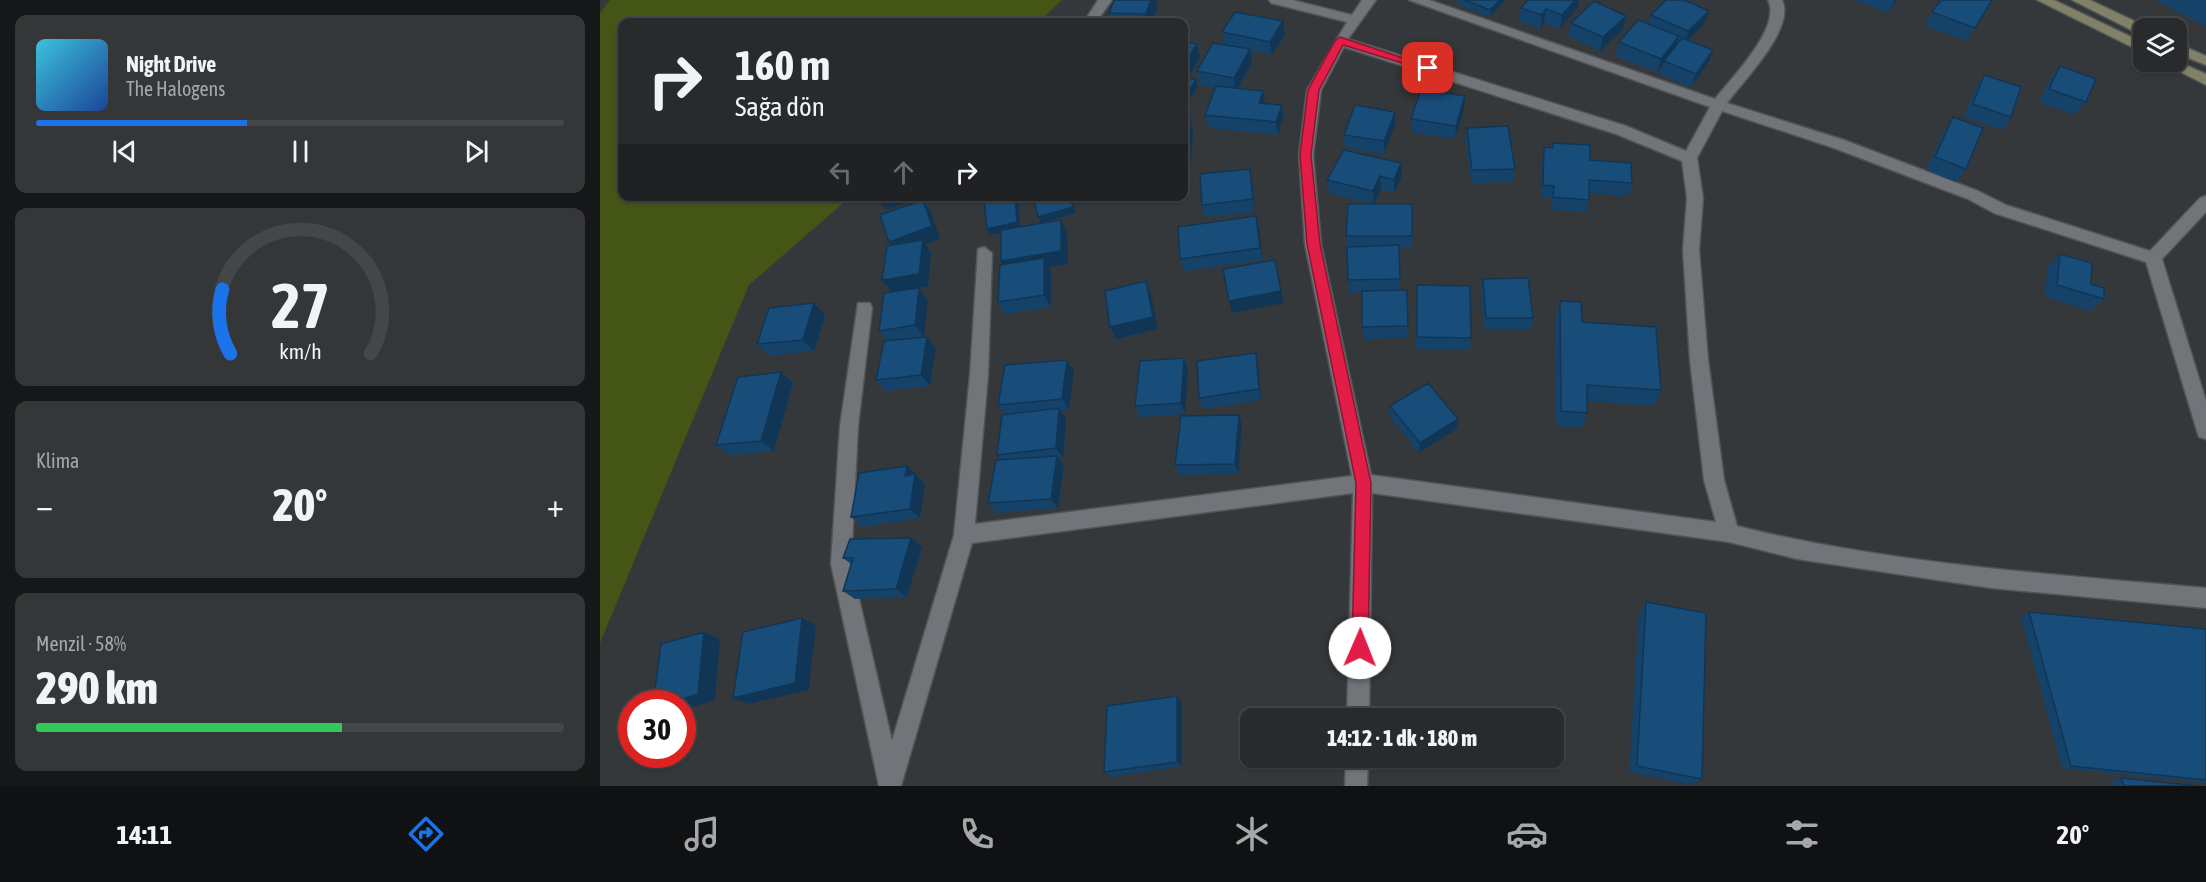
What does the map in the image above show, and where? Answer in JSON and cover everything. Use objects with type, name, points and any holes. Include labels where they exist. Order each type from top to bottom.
[{"type":"street","points":[[1093,18],[1105,0]]},
{"type":"street","points":[[1276,0],[1355,20]]},
{"type":"street","points":[[1358,708],[1363,483],[1313,244],[1306,155],[1314,90],[1340,41],[1369,0]]},
{"type":"street","points":[[1416,0],[1718,105],[1839,144],[1972,195],[2000,209],[2153,258]]},
{"type":"street","points":[[2044,0],[2133,44]]},
{"type":"street","points":[[2079,0],[2133,26]]},
{"type":"street","points":[[1729,532],[1714,480],[1700,360],[1691,250],[1695,198],[1689,158],[1718,105],[1775,30],[1781,3]]},
{"type":"street","points":[[1340,41],[1622,130],[1689,158]]},
{"type":"street","points":[[2187,52],[2206,61]]},
{"type":"street","points":[[2187,71],[2206,80]]},
{"type":"street","points":[[2153,258],[2206,202]]},
{"type":"street","points":[[890,786],[964,535],[979,375],[984,253]]},
{"type":"street","points":[[2153,258],[2206,430]]},
{"type":"street","points":[[864,308],[849,426],[841,564],[890,786]]},
{"type":"street","points":[[964,535],[1363,483],[1729,532],[1797,550],[1991,578],[2206,598]]},
{"type":"street","points":[[1356,786],[1357,768]]},
{"type":"green space","points":[[610,0],[1062,0],[1043,18],[618,18],[618,201],[845,201],[749,285],[600,643],[600,13]]},
{"type":"building","points":[[1114,0],[1151,0],[1146,14],[1109,13]]},
{"type":"building","points":[[1465,0],[1500,0],[1490,10]]},
{"type":"building","points":[[1528,0],[1575,0],[1562,15],[1546,9],[1542,15],[1521,8]]},
{"type":"building","points":[[1666,0],[1684,0],[1709,11],[1688,31],[1651,15]]},
{"type":"building","points":[[1941,0],[1992,0],[1975,28],[1932,12]]},
{"type":"building","points":[[1594,1],[1626,16],[1603,37],[1571,23]]},
{"type":"building","points":[[1235,12],[1283,21],[1270,42],[1222,32]]},
{"type":"building","points":[[1638,20],[1679,36],[1661,59],[1619,42]]},
{"type":"building","points":[[1682,38],[1713,50],[1696,74],[1664,61]]},
{"type":"building","points":[[1188,43],[1197,44],[1188,59]]},
{"type":"building","points":[[1213,43],[1250,49],[1234,78],[1197,71]]},
{"type":"building","points":[[2060,66],[2096,79],[2086,102],[2049,89]]},
{"type":"building","points":[[1984,75],[2021,87],[2011,117],[1973,104]]},
{"type":"building","points":[[1188,78],[1196,80],[1188,92]]},
{"type":"building","points":[[1216,86],[1263,91],[1259,103],[1282,105],[1276,122],[1205,115]]},
{"type":"building","points":[[1421,89],[1465,96],[1456,126],[1411,119]]},
{"type":"building","points":[[1355,105],[1395,112],[1384,141],[1344,135]]},
{"type":"building","points":[[1953,117],[1983,128],[1966,169],[1935,157]]},
{"type":"building","points":[[1188,118],[1190,118],[1188,142]]},
{"type":"building","points":[[1508,126],[1515,169],[1472,170],[1467,128]]},
{"type":"building","points":[[1553,143],[1590,145],[1590,160],[1631,163],[1632,183],[1589,180],[1589,200],[1553,197],[1554,186],[1543,185],[1544,147],[1553,148]]},
{"type":"building","points":[[1344,150],[1401,163],[1394,180],[1380,176],[1373,191],[1327,180]]},
{"type":"building","points":[[1250,169],[1253,199],[1202,205],[1200,174]]},
{"type":"building","points":[[923,201],[932,226],[889,242],[880,215]]},
{"type":"building","points":[[984,201],[1015,201],[1017,222],[987,229]]},
{"type":"building","points":[[1034,201],[1071,201],[1073,207],[1038,217]]},
{"type":"building","points":[[1348,204],[1412,204],[1412,236],[1346,236]]},
{"type":"building","points":[[1256,216],[1260,248],[1180,259],[1178,227]]},
{"type":"building","points":[[1061,220],[1061,251],[1001,261],[1001,230]]},
{"type":"building","points":[[923,240],[919,274],[882,280],[887,246]]},
{"type":"building","points":[[1399,245],[1400,279],[1348,280],[1347,247]]},
{"type":"building","points":[[2060,254],[2092,263],[2091,284],[2104,288],[2104,299],[2057,285]]},
{"type":"building","points":[[1044,258],[1044,295],[998,302],[1000,265]]},
{"type":"building","points":[[1275,260],[1281,291],[1229,301],[1223,269]]},
{"type":"building","points":[[1528,278],[1533,318],[1486,318],[1483,279]]},
{"type":"building","points":[[1146,281],[1153,317],[1110,327],[1105,291]]},
{"type":"building","points":[[1417,285],[1470,286],[1471,338],[1417,337]]},
{"type":"building","points":[[919,288],[915,325],[879,331],[884,293]]},
{"type":"building","points":[[1407,290],[1408,326],[1362,327],[1362,291]]},
{"type":"building","points":[[1560,301],[1581,302],[1582,322],[1656,327],[1661,390],[1587,385],[1587,413],[1561,411]]},
{"type":"building","points":[[814,303],[803,340],[757,344],[769,308]]},
{"type":"building","points":[[927,337],[921,375],[876,380],[884,341]]},
{"type":"building","points":[[1256,353],[1259,389],[1199,398],[1197,361]]},
{"type":"building","points":[[1184,358],[1181,403],[1135,406],[1140,361]]},
{"type":"building","points":[[1067,360],[1062,399],[998,405],[1005,365]]},
{"type":"building","points":[[781,372],[761,441],[716,445],[738,377]]},
{"type":"building","points":[[1428,383],[1458,419],[1420,443],[1390,406]]},
{"type":"building","points":[[1059,408],[1056,448],[997,455],[1002,415]]},
{"type":"building","points":[[1239,415],[1235,464],[1175,465],[1181,416]]},
{"type":"building","points":[[1057,456],[1051,499],[988,503],[996,460]]},
{"type":"building","points":[[907,466],[905,476],[915,474],[910,509],[851,517],[859,473]]},
{"type":"building","points":[[911,538],[896,589],[843,591],[853,558],[843,558],[850,539]]},
{"type":"building","points":[[1646,602],[1706,613],[1702,779],[1637,766]]},
{"type":"building","points":[[2029,612],[2206,629],[2206,780],[2071,766]]},
{"type":"building","points":[[802,618],[795,683],[733,698],[743,632]]},
{"type":"building","points":[[704,632],[698,694],[696,695],[696,690],[655,690],[661,644]]},
{"type":"building","points":[[1177,696],[1177,762],[1104,772],[1107,706]]},
{"type":"building","points":[[2121,778],[2198,786],[2124,786]]},
{"type":"route","points":[[1360,648],[1363,483],[1313,244],[1306,155],[1314,90],[1340,41],[1428,68]]}]
